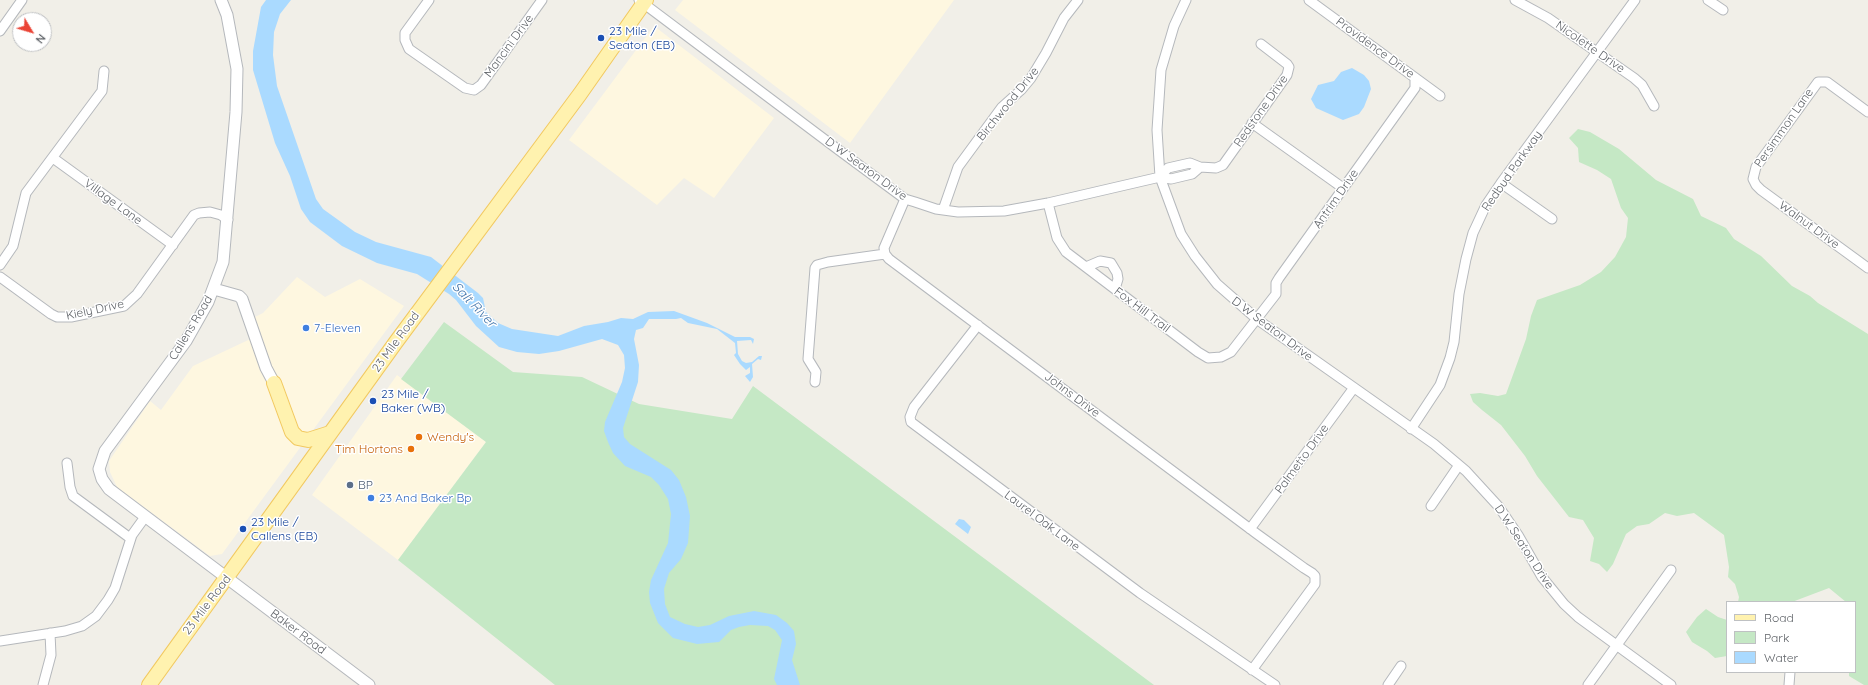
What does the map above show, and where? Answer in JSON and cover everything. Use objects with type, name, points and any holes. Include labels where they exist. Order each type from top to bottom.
[{"type":"main road","name":"23 Mile Road","points":[[149,685],[643,1]]},
{"type":"main road","points":[[274,383],[292,432],[298,438],[308,440],[330,433]]},
{"type":"street","points":[[0,31],[22,0]]},
{"type":"street","name":"Callens Road","points":[[221,0],[227,15],[236,69],[236,112],[228,220],[223,262],[214,289],[186,341],[105,451],[99,468],[102,478],[109,489],[226,579]]},
{"type":"street","name":"Mancini Drive","points":[[429,0],[405,33],[405,40],[409,49],[465,88],[474,90],[481,85],[542,0]]},
{"type":"street","name":"Birchwood Drive","points":[[943,210],[958,167],[1002,107],[1021,90],[1031,78],[1064,18],[1078,0]]},
{"type":"street","points":[[1160,177],[1157,130],[1161,70],[1174,26],[1186,0]]},
{"type":"street","name":"Providence Drive","points":[[1309,0],[1440,96]]},
{"type":"street","name":"Nicolette Drive","points":[[1515,0],[1548,18],[1642,85],[1654,106]]},
{"type":"street","name":"Redbud Parkway","points":[[1411,429],[1440,385],[1450,358],[1454,342],[1461,287],[1473,233],[1486,205],[1635,0]]},
{"type":"street","points":[[1708,0],[1723,10]]},
{"type":"street","name":"D W Seaton Drive","points":[[643,1],[905,199],[943,210],[965,213],[994,212],[1048,203],[1160,177],[1181,234],[1195,256],[1217,284],[1258,320],[1353,389],[1434,444],[1459,465],[1481,486],[1499,507],[1518,535],[1542,577],[1557,596],[1578,617],[1671,685]]},
{"type":"street","name":"Redstone Drive","points":[[1160,177],[1171,180],[1192,174],[1200,167],[1216,168],[1223,165],[1289,71],[1287,64],[1261,44]]},
{"type":"street","points":[[0,265],[13,246],[26,192],[102,91],[104,72]]},
{"type":"street","name":"Antrim Drive","points":[[1258,320],[1276,294],[1276,283],[1279,278],[1415,88],[1415,78]]},
{"type":"street","name":"Persimmon Lane","points":[[1753,179],[1756,167],[1816,84],[1822,81],[1831,85],[1868,112]]},
{"type":"street","points":[[1252,123],[1343,188]]},
{"type":"street","name":"Village Lane","points":[[53,158],[173,245]]},
{"type":"street","name":"Walnut Drive","points":[[1753,179],[1761,190],[1868,268]]},
{"type":"street","points":[[1501,183],[1552,219]]},
{"type":"street","points":[[815,382],[816,372],[808,359],[816,268],[818,265],[828,262],[885,254],[884,248],[905,199]]},
{"type":"street","name":"Fox Hill Trail","points":[[1048,203],[1055,231],[1061,247],[1175,336],[1208,358],[1221,358],[1231,352],[1258,320]]},
{"type":"street","name":"Kiely Drive","points":[[0,277],[57,317],[71,317],[127,305],[191,219],[199,213],[205,211],[215,213],[228,220]]},
{"type":"street","name":"Johns Drive","points":[[885,254],[1250,529],[1309,570],[1315,576],[1315,584],[1252,670]]},
{"type":"street","points":[[1086,267],[1100,261],[1111,263],[1117,273],[1118,279],[1115,289]]},
{"type":"street","points":[[214,289],[239,296],[242,299],[266,368],[274,383]]},
{"type":"street","name":"Laurel Oak Lane","points":[[978,325],[914,407],[910,417],[911,422],[1140,593],[1275,685]]},
{"type":"street","name":"Palmetto Drive","points":[[1250,529],[1353,389]]},
{"type":"street","points":[[67,463],[70,487],[73,496],[130,538]]},
{"type":"street","points":[[1432,506],[1459,465]]},
{"type":"street","points":[[0,641],[82,626],[96,616],[115,588],[130,538],[145,517]]},
{"type":"street","points":[[1588,685],[1671,570]]},
{"type":"street","name":"Baker Road","points":[[226,579],[369,685]]},
{"type":"street","points":[[43,685],[51,655],[50,633]]},
{"type":"street","points":[[1388,685],[1401,666]]},
{"type":"street","points":[[1789,685],[1790,673]]},
{"type":"shaded area","points":[[683,0],[954,0],[850,143],[675,10]]},
{"type":"shaded area","points":[[654,26],[774,118],[714,198],[684,178],[657,205],[569,140]]},
{"type":"shaded area","points":[[297,277],[325,297],[360,279],[404,306],[222,554],[210,556],[117,487],[110,472],[109,461],[150,401],[161,410],[193,366],[261,334],[255,317],[263,313]]},
{"type":"shaded area","points":[[397,375],[486,442],[398,560],[312,495]]},
{"type":"green space","points":[[1578,129],[1590,132],[1619,149],[1656,180],[1693,199],[1701,216],[1726,228],[1734,239],[1761,256],[1792,286],[1868,334],[1868,685],[1864,685],[1849,676],[1849,673],[1856,673],[1856,601],[1845,601],[1829,588],[1795,601],[1738,601],[1739,597],[1735,584],[1728,577],[1729,567],[1724,535],[1694,513],[1677,516],[1665,513],[1649,524],[1637,526],[1626,534],[1613,564],[1607,572],[1599,564],[1590,561],[1594,538],[1583,520],[1569,517],[1537,476],[1525,456],[1501,425],[1473,402],[1470,394],[1480,393],[1498,396],[1506,394],[1526,339],[1531,316],[1537,300],[1580,285],[1601,272],[1615,257],[1626,237],[1628,218],[1621,208],[1611,179],[1597,170],[1579,162],[1578,148],[1569,138]]},
{"type":"green space","points":[[444,322],[513,372],[582,377],[639,404],[732,419],[753,386],[1154,685],[555,685],[398,560],[486,442],[401,379]]},
{"type":"green space","points":[[1706,609],[1718,617],[1726,620],[1726,656],[1715,658],[1692,642],[1686,632],[1697,617]]},
{"type":"water","name":"Salt River","points":[[266,0],[291,0],[280,14],[274,32],[273,55],[277,86],[316,199],[323,209],[355,232],[376,242],[431,257],[478,293],[483,298],[486,312],[498,323],[512,329],[558,336],[584,326],[621,318],[633,319],[648,312],[674,311],[707,323],[735,337],[750,337],[754,339],[753,344],[751,340],[737,341],[738,354],[742,361],[746,363],[752,362],[759,356],[762,356],[761,360],[758,359],[752,364],[753,377],[750,382],[745,376],[750,373],[750,367],[746,370],[740,364],[734,355],[736,353],[735,343],[717,329],[688,323],[681,318],[649,319],[643,328],[636,330],[634,339],[639,365],[638,382],[623,428],[624,437],[630,444],[671,470],[679,480],[686,497],[690,516],[688,543],[681,559],[669,573],[664,589],[665,604],[670,617],[685,624],[698,627],[710,625],[729,616],[754,611],[776,615],[787,623],[794,631],[796,644],[792,660],[800,685],[777,685],[774,679],[782,640],[775,630],[768,626],[750,625],[739,627],[731,630],[719,642],[697,644],[673,638],[658,623],[650,603],[649,592],[651,580],[668,543],[671,514],[668,499],[659,485],[651,477],[625,466],[613,453],[604,431],[605,422],[622,382],[625,368],[624,355],[618,345],[602,339],[559,351],[539,354],[517,352],[499,347],[476,326],[456,300],[449,294],[417,274],[377,263],[342,246],[310,222],[301,209],[290,176],[275,143],[253,70],[253,51],[261,7]]},
{"type":"water","points":[[1352,68],[1364,75],[1369,81],[1371,89],[1364,107],[1359,114],[1343,120],[1316,108],[1311,99],[1318,85],[1334,81],[1341,72]]},
{"type":"water","points":[[959,519],[964,520],[971,527],[968,534],[955,524]]},
{"type":"place","name":"23 Mile / Seaton (EB)","points":[[601,38]]},
{"type":"place","name":"7-Eleven","points":[[306,328]]},
{"type":"place","name":"23 Mile / Baker (WB)","points":[[373,401]]},
{"type":"place","name":"Wendy's","points":[[419,437]]},
{"type":"place","name":"Tim Hortons","points":[[411,449]]},
{"type":"place","name":"BP","points":[[350,485]]},
{"type":"place","name":"23 And Baker Bp","points":[[371,498]]},
{"type":"place","name":"23 Mile / Callens (EB)","points":[[243,529]]}]
